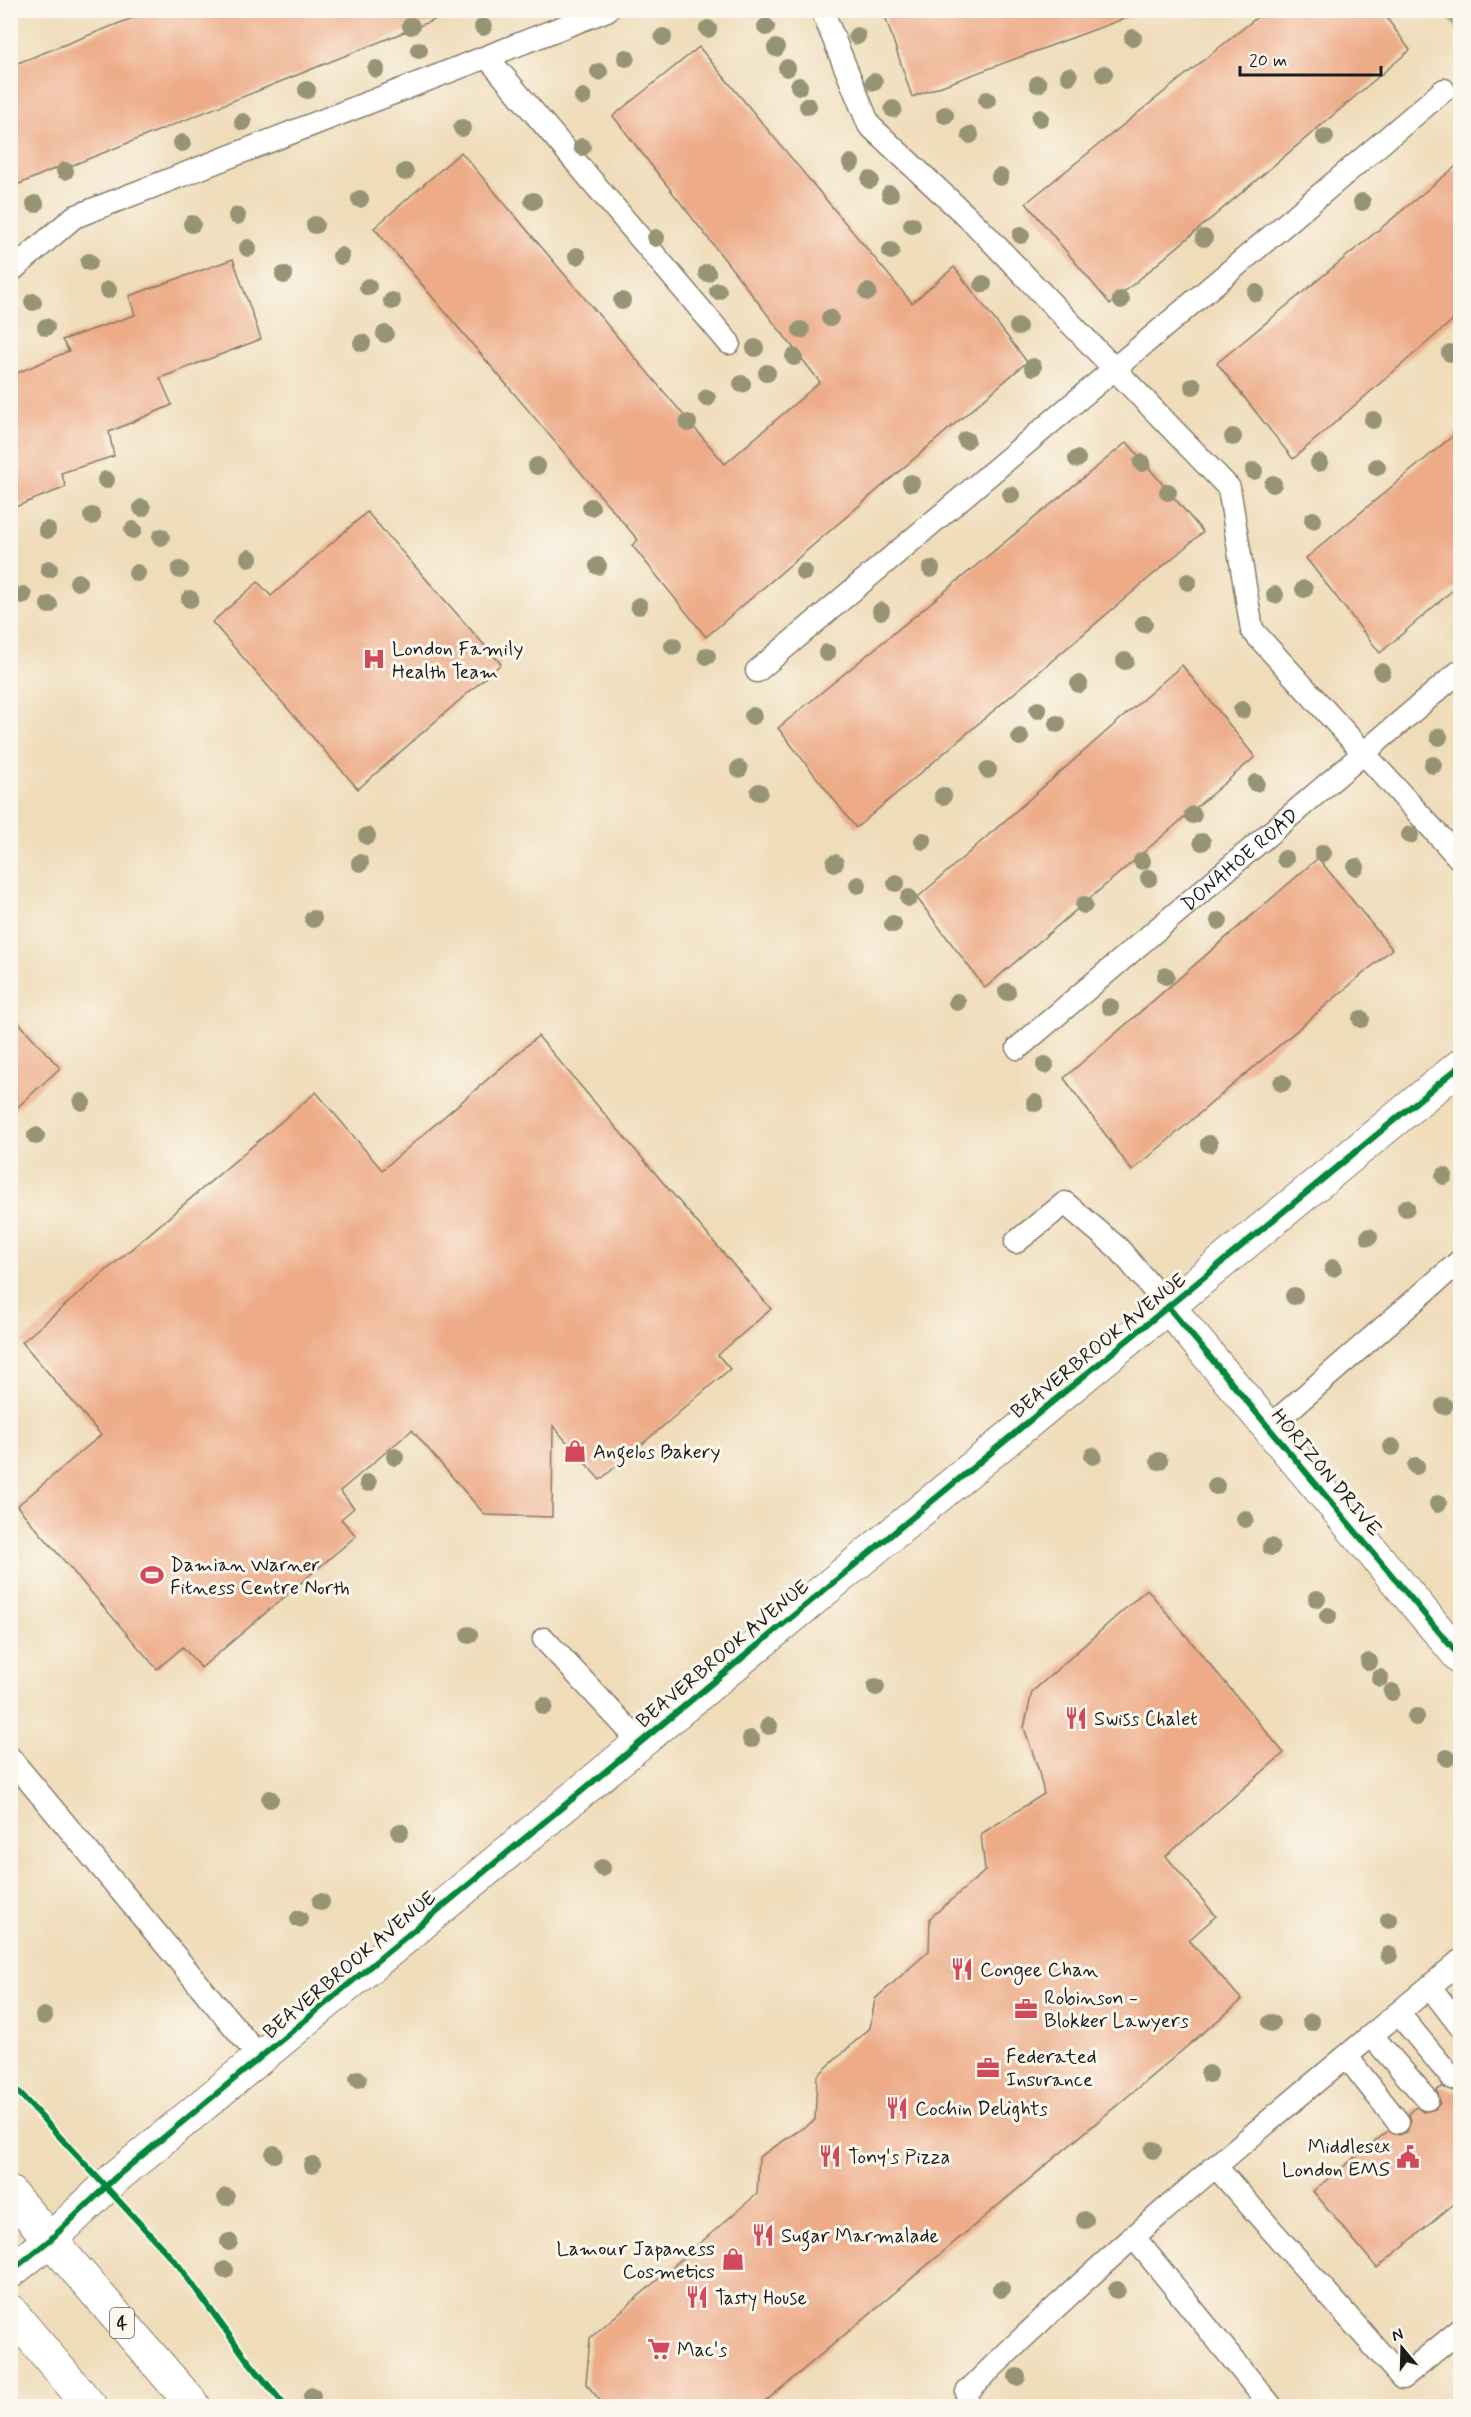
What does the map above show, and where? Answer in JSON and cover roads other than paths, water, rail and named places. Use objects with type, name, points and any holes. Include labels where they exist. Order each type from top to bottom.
[{"type":"street","name":"BEAVERBROOK AVENUE","points":[[10,2272],[51,2239],[116,2177],[1461,1066]]},
{"type":"street","name":"HORIZON DRIVE","points":[[1168,1308],[1461,1657]]},
{"type":"street","name":"4","points":[[10,2193],[194,2406]]},
{"type":"street","points":[[10,2311],[90,2406]]},
{"type":"lane","points":[[10,272],[74,217],[606,10]]},
{"type":"lane","points":[[822,10],[869,125],[975,225],[1229,488],[1252,630],[1461,859]]},
{"type":"lane","points":[[487,57],[729,343]]},
{"type":"lane","points":[[757,670],[1444,90]]},
{"type":"lane","name":"DONAHOE ROAD","points":[[1018,1048],[1461,671]]},
{"type":"lane","points":[[1016,1242],[1065,1203],[1119,1249],[1168,1308]]},
{"type":"lane","points":[[1268,1428],[1461,1261]]},
{"type":"lane","points":[[544,1639],[641,1743]]},
{"type":"lane","points":[[10,1758],[261,2059]]},
{"type":"lane","points":[[968,2406],[967,2392],[1040,2320],[1133,2236],[1461,1961]]},
{"type":"lane","points":[[1430,1987],[1461,2026]]},
{"type":"lane","points":[[1399,2014],[1452,2078]]},
{"type":"lane","points":[[1372,2036],[1427,2099]]},
{"type":"lane","points":[[1347,2057],[1398,2122]]},
{"type":"lane","points":[[1216,2167],[1402,2378],[1461,2330]]},
{"type":"lane","points":[[1133,2236],[1271,2406]]},
{"type":"place","name":"London Family Health Team","points":[[374,659]]},
{"type":"place","name":"Angelos Bakery","points":[[575,1451]]},
{"type":"place","name":"Damian Warner Fitness Centre North","points":[[152,1575]]},
{"type":"place","name":"Swiss Chalet","points":[[1076,1718]]},
{"type":"place","name":"Congee Chan","points":[[962,1969]]},
{"type":"place","name":"Robinson - Blokker Lawyers","points":[[1026,2009]]},
{"type":"place","name":"Federated Insurance","points":[[988,2068]]},
{"type":"place","name":"Cochin Delights","points":[[897,2108]]},
{"type":"place","name":"Tony's Pizza","points":[[830,2156]]},
{"type":"place","name":"Middlesex London EMS","points":[[1408,2157]]},
{"type":"place","name":"Sugar Marmalade","points":[[763,2235]]},
{"type":"place","name":"Lamour Japaness Cosmetics","points":[[733,2259]]},
{"type":"place","name":"Tasty House","points":[[697,2297]]},
{"type":"place","name":"Mac's","points":[[659,2349]]}]
